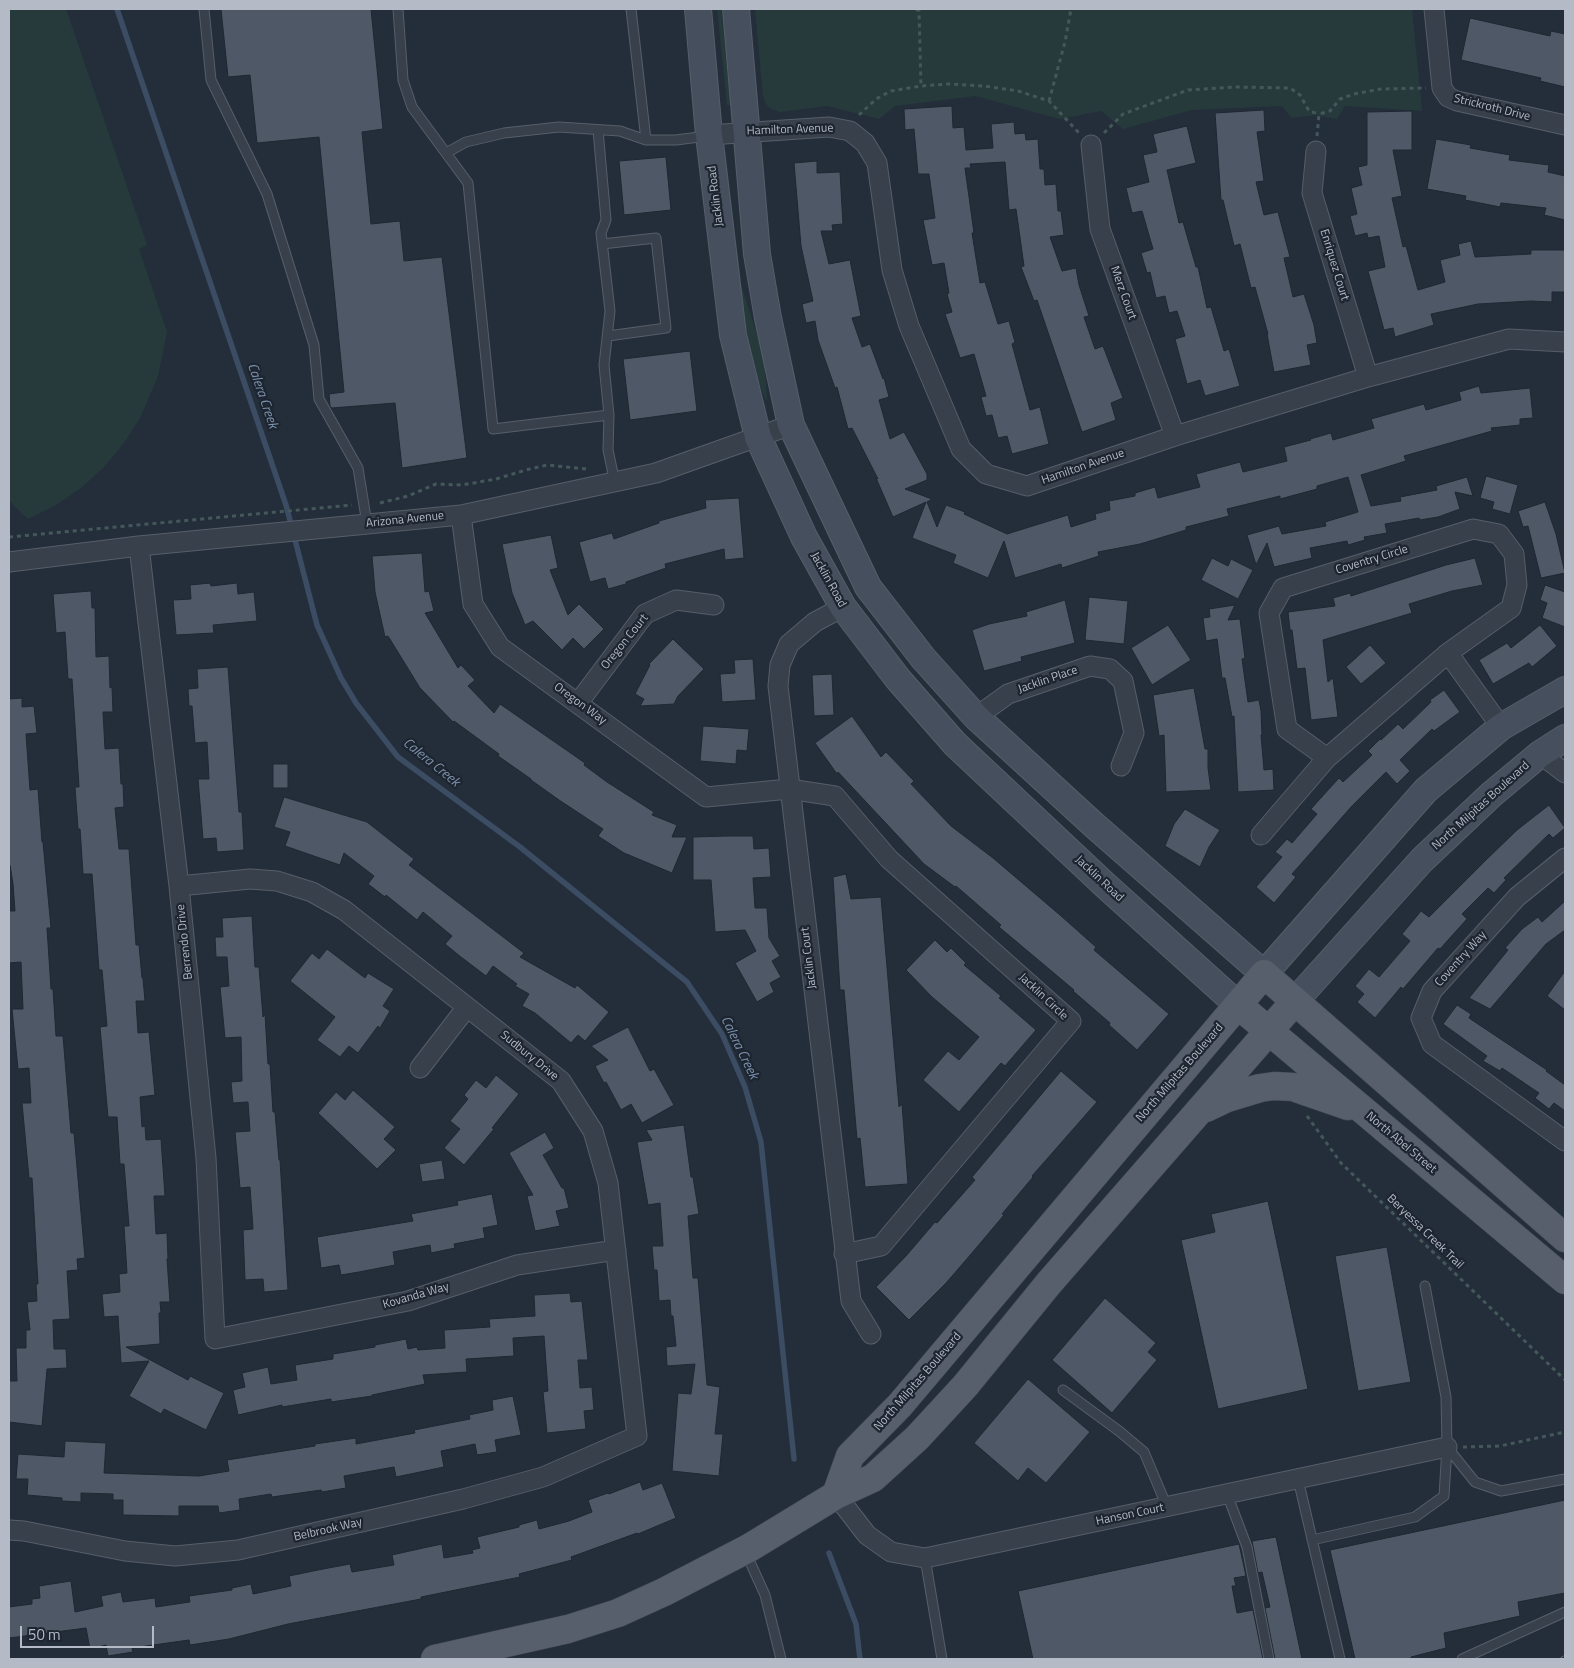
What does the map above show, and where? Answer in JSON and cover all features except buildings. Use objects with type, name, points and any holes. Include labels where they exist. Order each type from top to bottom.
[{"type":"main road","name":"Jacklin Road","points":[[698,9],[710,136],[733,335],[758,437],[804,538],[843,607],[898,679],[955,744],[1113,892],[1238,1005]]},
{"type":"main road","points":[[736,9],[757,254],[768,318],[791,425],[868,587],[923,658],[976,718],[1095,826],[1565,1238]]},
{"type":"main road","name":"North Milpitas Boulevard","points":[[836,1495],[850,1456],[900,1405],[1264,974],[1426,790],[1501,727],[1565,690]]},
{"type":"main road","name":"North Milpitas Boulevard","points":[[435,1659],[500,1648],[618,1613],[664,1592],[744,1550],[836,1495],[873,1478],[917,1438],[965,1386],[1050,1283],[1198,1112],[1422,860],[1492,794],[1540,754],[1565,738]]},
{"type":"main road","name":"North Abel Street","points":[[1238,1005],[1565,1280]]},
{"type":"main road","points":[[1198,1112],[1227,1098],[1260,1088],[1274,1086],[1293,1087],[1362,1110]]},
{"type":"street","name":"Strickroth Drive","points":[[1434,9],[1442,88],[1448,97],[1457,101],[1565,125]]},
{"type":"street","name":"Hamilton Avenue","points":[[710,136],[829,126],[850,131],[865,143],[876,163],[892,270],[908,326],[960,449],[986,474],[1027,486],[1175,436],[1368,377],[1509,339],[1565,342]]},
{"type":"street","name":"Merz Court","points":[[1091,145],[1100,229],[1175,436]]},
{"type":"street","name":"Enriquez Court","points":[[1316,151],[1312,192],[1368,377]]},
{"type":"street","name":"Arizona Avenue","points":[[9,562],[139,546],[461,515],[656,473],[791,425]]},
{"type":"street","name":"Oregon Way","points":[[461,515],[473,604],[500,646],[706,796],[789,789]]},
{"type":"street","name":"Coventry Circle","points":[[1261,835],[1327,758],[1448,653],[1511,608],[1517,585],[1514,554],[1498,534],[1473,530],[1283,588],[1269,613],[1287,729],[1327,758]]},
{"type":"street","name":"Berrendo Drive","points":[[139,546],[179,886],[206,1158],[215,1338]]},
{"type":"street","name":"Oregon Court","points":[[578,703],[645,614],[676,600],[714,605]]},
{"type":"street","name":"Jacklin Court","points":[[843,607],[815,622],[789,644],[780,665],[778,686],[844,1254],[851,1301],[871,1334]]},
{"type":"street","points":[[1448,653],[1501,727]]},
{"type":"street","name":"Jacklin Place","points":[[976,718],[1008,694],[1090,666],[1110,669],[1124,681],[1134,733],[1120,766]]},
{"type":"street","points":[[1540,754],[1565,772]]},
{"type":"street","name":"Jacklin Circle","points":[[789,789],[835,796],[889,859],[1071,1021],[882,1246],[844,1254]]},
{"type":"street","name":"Coventry Way","points":[[1565,858],[1518,897],[1439,984],[1432,992],[1421,1018],[1432,1044],[1565,1141]]},
{"type":"street","name":"Sudbury Drive","points":[[179,886],[250,879],[277,881],[312,892],[344,910],[561,1081],[593,1131],[608,1183],[637,1436]]},
{"type":"street","points":[[420,1068],[467,1007]]},
{"type":"street","name":"Kovanda Way","points":[[215,1338],[408,1301],[517,1265],[616,1250]]},
{"type":"street","name":"Belbrook Way","points":[[9,1530],[24,1531],[125,1551],[175,1556],[238,1550],[463,1499],[543,1477],[637,1436]]},
{"type":"street","name":"Hanson Court","points":[[836,1495],[867,1535],[891,1552],[925,1558],[1447,1448]]},
{"type":"lane","points":[[204,9],[211,80],[267,194],[314,346],[319,399],[358,468],[367,524]]},
{"type":"lane","points":[[398,9],[403,80],[412,107],[468,183],[493,429],[609,415]]},
{"type":"lane","points":[[632,9],[646,140]]},
{"type":"lane","points":[[446,153],[466,142],[504,133],[559,127],[620,132],[646,140],[676,140],[710,136]]},
{"type":"lane","points":[[598,130],[606,220],[601,233],[610,311],[604,365],[609,415],[608,450],[615,483]]},
{"type":"lane","points":[[602,244],[656,238],[666,328],[608,336]]},
{"type":"lane","points":[[1312,1540],[1415,1517],[1444,1496],[1447,1448],[1446,1396],[1425,1286]]},
{"type":"lane","points":[[1063,1390],[1144,1452],[1168,1507]]},
{"type":"lane","points":[[1447,1448],[1475,1482],[1501,1491],[1565,1479]]},
{"type":"lane","points":[[1298,1479],[1340,1659]]},
{"type":"lane","points":[[1227,1494],[1247,1547],[1269,1659]]},
{"type":"lane","points":[[744,1550],[766,1595],[781,1659]]},
{"type":"lane","points":[[925,1558],[942,1659]]},
{"type":"lane","points":[[1462,1659],[1565,1612]]},
{"type":"path","points":[[916,9],[919,11],[921,86]]},
{"type":"path","points":[[1049,101],[1065,42],[1071,9]]},
{"type":"path","points":[[850,131],[858,116],[876,99],[891,91],[948,84],[984,86],[1018,91],[1049,101],[1091,145],[1123,114],[1188,90],[1238,87],[1290,88],[1300,94],[1309,111],[1319,114],[1330,111],[1340,100],[1354,94],[1380,89],[1442,88]]},
{"type":"path","points":[[1316,151],[1319,114]]},
{"type":"path","points":[[9,537],[382,503],[408,496],[436,484],[462,485],[487,481],[548,465],[572,469],[594,469],[611,463]]},
{"type":"path","name":"Beryessa Creek Trail","points":[[1306,1115],[1341,1163],[1565,1380]]},
{"type":"path","points":[[1447,1448],[1500,1446],[1565,1432]]},
{"type":"green space","points":[[9,9],[66,9],[147,245],[139,249],[167,332],[158,376],[140,418],[124,443],[104,467],[81,488],[56,505],[28,519],[9,501]]},
{"type":"green space","points":[[717,9],[721,9],[731,105],[727,105]]},
{"type":"green space","points":[[755,9],[1412,9],[1422,111],[1345,106],[1337,119],[1315,115],[1292,118],[1282,106],[1192,110],[1123,129],[1101,111],[1060,119],[975,96],[895,106],[879,119],[827,106],[780,112],[771,109],[766,104],[763,96]]},
{"type":"green space","points":[[724,157],[726,158],[741,285],[764,356],[766,401],[758,380],[743,315]]},
{"type":"waterway","name":"Calera Creek","points":[[117,9],[286,505],[317,625],[341,678],[356,703],[398,757],[520,847],[687,982],[722,1034],[745,1087],[761,1142],[794,1459]]},
{"type":"waterway","name":"Calera Creek","points":[[829,1553],[856,1624],[860,1659]]}]
